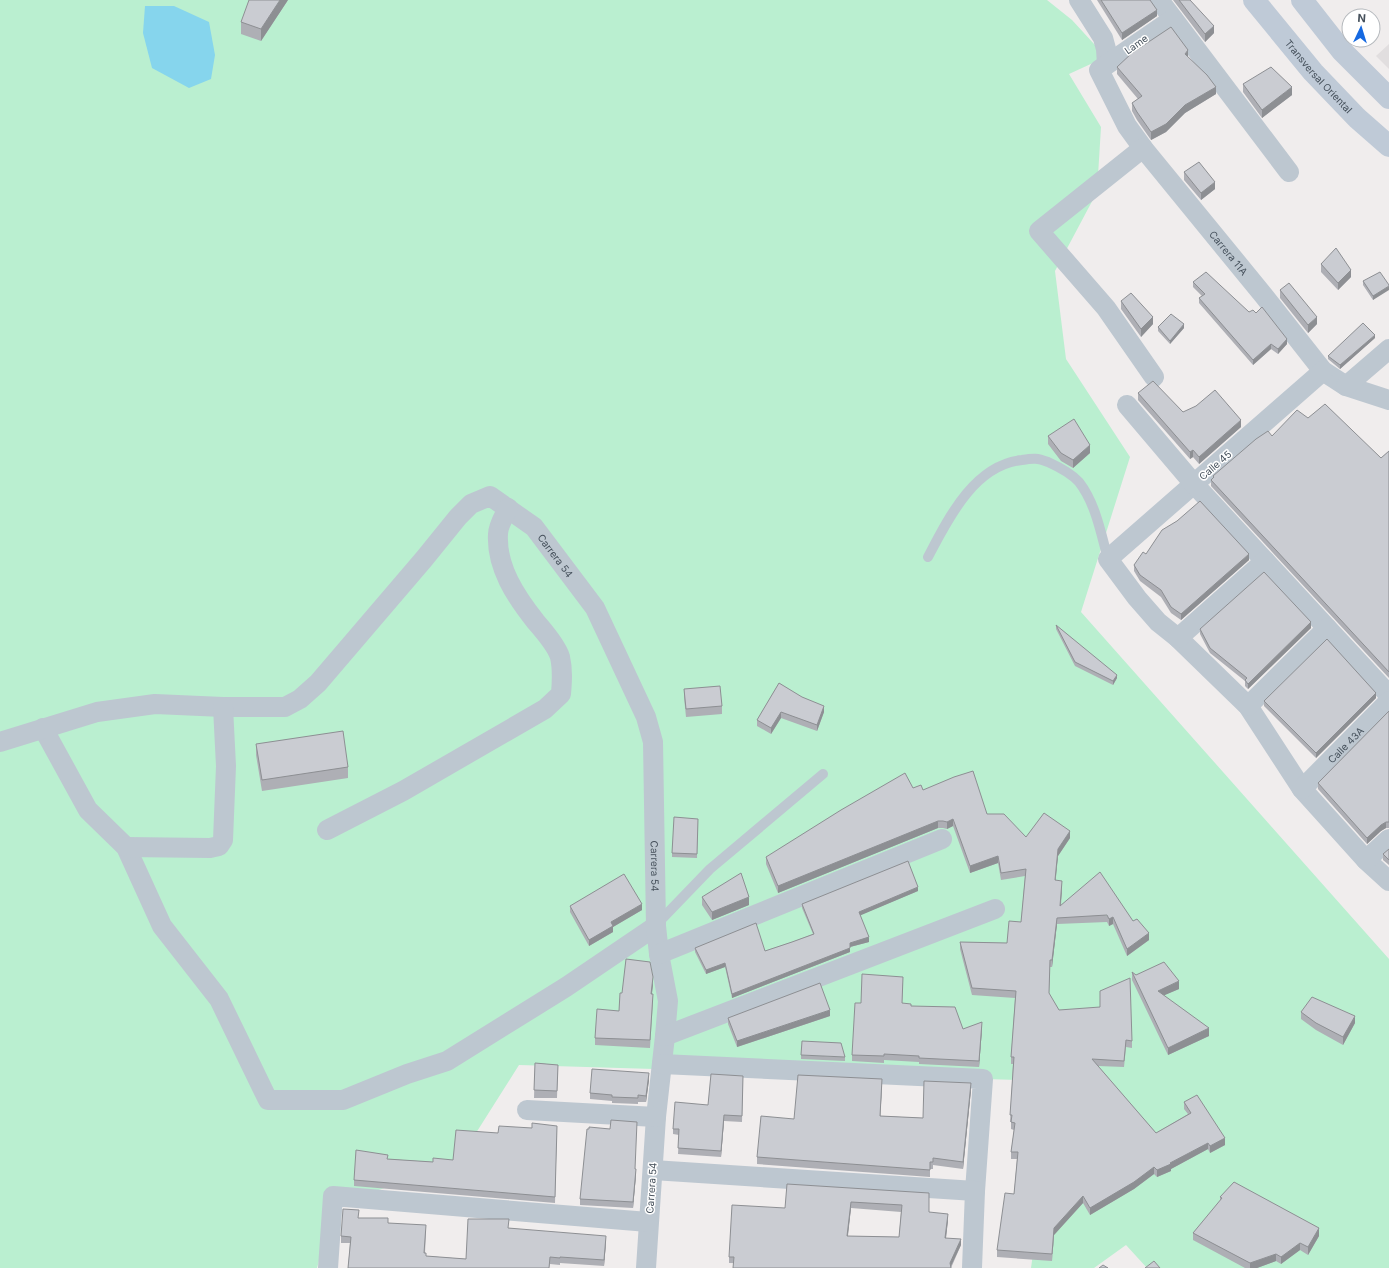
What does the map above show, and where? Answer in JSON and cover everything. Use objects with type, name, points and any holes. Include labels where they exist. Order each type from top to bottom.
[{"type":"main road","name":"Transversal Oriental","points":[[1254,0],[1314,72],[1357,118],[1389,146]]},
{"type":"main road","points":[[1302,0],[1342,51],[1389,98]]},
{"type":"street","name":"Carrera 11A","points":[[1079,0],[1103,38],[1106,49],[1103,67],[1127,126],[1143,148],[1323,371],[1346,386],[1389,400]]},
{"type":"street","points":[[1159,0],[1289,172]]},
{"type":"street","name":"Lame","points":[[1103,67],[1173,19]]},
{"type":"street","points":[[1143,148],[1039,231],[1106,308],[1154,377]]},
{"type":"street","points":[[1346,386],[1389,349]]},
{"type":"street","name":"Calle 45","points":[[1108,559],[1323,371]]},
{"type":"street","points":[[1127,406],[1194,484],[1389,695]]},
{"type":"street","name":"Carrera 54","points":[[223,707],[285,707],[300,700],[318,683],[424,559],[458,516],[471,504],[490,496],[534,527],[595,608],[646,716],[653,742],[656,926],[659,954],[668,1001],[656,1117],[646,1268]]},
{"type":"street","points":[[327,830],[403,791],[545,709],[561,694],[563,678],[560,656],[546,634],[522,604],[509,582],[499,555],[498,532],[508,508]]},
{"type":"street","points":[[1108,559],[1137,598],[1158,622],[1178,638],[1248,706],[1302,789],[1366,860],[1389,881]]},
{"type":"street","points":[[1178,638],[1265,561]]},
{"type":"street","points":[[1248,706],[1327,628]]},
{"type":"street","name":"Calle 43A","points":[[1302,789],[1389,702]]},
{"type":"street","points":[[0,742],[97,712],[155,704],[223,707],[226,766],[223,840],[219,846],[210,848],[126,847]]},
{"type":"street","points":[[43,728],[88,810],[126,847],[162,926],[219,1000],[268,1100],[343,1100],[407,1074],[447,1061],[566,987],[656,926]]},
{"type":"street","points":[[659,954],[942,839]]},
{"type":"street","points":[[1366,860],[1389,839]]},
{"type":"street","points":[[665,1036],[995,909]]},
{"type":"street","points":[[662,1064],[983,1079],[975,1191],[972,1268]]},
{"type":"street","points":[[527,1110],[656,1117]]},
{"type":"street","points":[[653,1170],[975,1191]]},
{"type":"street","points":[[328,1268],[333,1196],[648,1222]]},
{"type":"lane","points":[[928,557],[951,514],[987,473],[1013,461],[1038,458],[1061,468],[1078,482],[1092,504],[1108,559]]},
{"type":"lane","points":[[656,926],[710,869],[823,774]]},
{"type":"shaded area","points":[[1389,44],[1389,69],[1376,56]]},
{"type":"green space","points":[[0,0],[1047,0],[1072,20],[1106,57],[1069,74],[1101,127],[1097,192],[1055,271],[1066,359],[1130,457],[1081,612],[1389,959],[1389,1268],[1147,1268],[1126,1245],[1094,1268],[1031,1268],[1037,1225],[1019,1080],[519,1065],[457,1163],[335,1205],[317,1268],[0,1268]]},
{"type":"water","points":[[145,6],[174,6],[209,22],[215,55],[211,79],[189,88],[152,68],[143,33]]},
{"type":"building","points":[[249,0],[280,0],[261,29],[241,22]]},
{"type":"building","points":[[1101,0],[1150,0],[1157,10],[1122,33]]},
{"type":"building","points":[[1179,0],[1190,0],[1214,26],[1205,34]]},
{"type":"building","points":[[1171,27],[1188,50],[1185,54],[1207,75],[1216,87],[1185,105],[1166,124],[1151,132],[1132,103],[1142,96],[1117,67],[1132,53]]},
{"type":"building","points":[[1271,67],[1292,87],[1262,110],[1243,84]]},
{"type":"building","points":[[1199,162],[1215,182],[1201,193],[1184,172]]},
{"type":"building","points":[[1336,248],[1351,270],[1338,283],[1321,264]]},
{"type":"building","points":[[1206,272],[1249,312],[1253,310],[1256,313],[1262,307],[1287,339],[1278,349],[1271,344],[1253,360],[1199,298],[1205,294],[1193,282]]},
{"type":"building","points":[[1380,272],[1389,286],[1373,296],[1363,281]]},
{"type":"building","points":[[1289,283],[1317,317],[1308,325],[1280,290]]},
{"type":"building","points":[[1131,293],[1153,317],[1141,329],[1121,301]]},
{"type":"building","points":[[1171,314],[1184,324],[1170,341],[1158,327]]},
{"type":"building","points":[[1363,323],[1375,335],[1340,365],[1328,356]]},
{"type":"building","points":[[1153,381],[1183,412],[1196,406],[1215,390],[1241,420],[1199,457],[1193,450],[1190,452],[1138,393]]},
{"type":"building","points":[[1325,404],[1381,458],[1389,451],[1389,672],[1211,480],[1214,477],[1213,476],[1256,439],[1268,431],[1272,436],[1297,410],[1308,418]]},
{"type":"building","points":[[1074,419],[1090,445],[1073,460],[1061,453],[1048,436]]},
{"type":"building","points":[[1200,501],[1249,554],[1181,614],[1171,607],[1161,590],[1140,575],[1134,565],[1143,552],[1146,554],[1162,530],[1177,521]]},
{"type":"building","points":[[1264,572],[1311,622],[1248,684],[1245,680],[1247,678],[1210,648],[1200,629]]},
{"type":"building","points":[[1056,625],[1117,675],[1113,681],[1075,662]]},
{"type":"building","points":[[1327,639],[1376,693],[1316,753],[1264,701]]},
{"type":"building","points":[[779,683],[802,697],[824,706],[817,725],[781,712],[771,728],[757,720]]},
{"type":"building","points":[[720,686],[722,706],[686,709],[684,689]]},
{"type":"building","points":[[1389,711],[1389,822],[1381,825],[1367,838],[1318,783]]},
{"type":"building","points":[[343,731],[348,767],[262,780],[256,744]]},
{"type":"building","points":[[973,771],[987,814],[1004,814],[1026,837],[1044,813],[1070,831],[1058,849],[1055,880],[1062,881],[1060,906],[1100,872],[1133,921],[1137,919],[1149,933],[1127,949],[1113,917],[1109,919],[1107,915],[1057,918],[1052,960],[1050,960],[1049,993],[1059,1010],[1100,1007],[1100,991],[1130,978],[1132,1041],[1126,1040],[1124,1061],[1092,1059],[1156,1133],[1191,1113],[1184,1102],[1197,1095],[1225,1138],[1210,1146],[1208,1143],[1170,1163],[1171,1164],[1157,1170],[1154,1167],[1134,1182],[1090,1208],[1083,1196],[1054,1228],[1052,1254],[997,1250],[1005,1193],[1014,1194],[1018,1152],[1011,1152],[1015,1123],[1011,1122],[1012,1115],[1010,1115],[1014,1057],[1011,1057],[1016,991],[972,988],[960,942],[1007,943],[1009,921],[1021,922],[1026,869],[1001,873],[998,856],[970,866],[953,819],[947,822],[938,821],[778,886],[766,857],[841,810],[905,773],[913,788],[921,785],[923,790]]},
{"type":"building","points":[[674,817],[698,819],[697,854],[672,853]]},
{"type":"building","points":[[1389,849],[1389,860],[1383,854]]},
{"type":"building","points":[[908,861],[918,887],[859,912],[869,937],[850,943],[850,948],[732,994],[725,963],[706,970],[695,948],[756,923],[765,951],[814,934],[802,904]]},
{"type":"building","points":[[741,873],[749,897],[712,912],[702,897]]},
{"type":"building","points":[[624,874],[642,904],[611,922],[613,926],[589,940],[570,906]]},
{"type":"building","points":[[626,959],[650,962],[653,977],[651,994],[653,994],[650,1040],[595,1038],[597,1009],[619,1011],[620,993],[622,993]]},
{"type":"building","points":[[1164,962],[1179,981],[1158,991],[1209,1028],[1168,1048],[1132,972],[1136,975]]},
{"type":"building","points":[[862,974],[903,977],[902,1003],[911,1004],[911,1006],[955,1007],[963,1029],[982,1022],[979,1061],[919,1058],[919,1056],[884,1054],[884,1056],[852,1055],[855,1003],[861,1003]]},
{"type":"building","points":[[820,983],[830,1010],[737,1041],[728,1018]]},
{"type":"building","points":[[1312,997],[1355,1016],[1343,1037],[1316,1023],[1301,1012]]},
{"type":"building","points":[[802,1041],[841,1043],[845,1057],[801,1055]]},
{"type":"building","points":[[535,1063],[558,1065],[557,1091],[534,1090]]},
{"type":"building","points":[[592,1069],[649,1073],[646,1096],[638,1095],[638,1098],[612,1097],[612,1095],[590,1093]]},
{"type":"building","points":[[711,1074],[743,1076],[742,1116],[724,1115],[721,1151],[678,1148],[679,1129],[673,1129],[675,1102],[708,1105]]},
{"type":"building","points":[[798,1075],[882,1079],[880,1116],[923,1118],[924,1081],[971,1083],[963,1162],[933,1158],[933,1162],[930,1162],[930,1170],[757,1157],[761,1116],[794,1119]]},
{"type":"building","points":[[611,1120],[637,1122],[636,1169],[633,1202],[580,1199],[587,1129],[589,1129],[589,1127],[610,1129]]},
{"type":"building","points":[[532,1123],[557,1126],[555,1197],[354,1180],[356,1150],[388,1155],[387,1159],[433,1162],[433,1158],[453,1160],[456,1130],[498,1133],[499,1126],[532,1128]]},
{"type":"building","points":[[1234,1182],[1319,1228],[1308,1247],[1300,1243],[1281,1257],[1276,1254],[1250,1263],[1193,1233],[1222,1198],[1220,1197]]},
{"type":"building","points":[[787,1184],[929,1193],[929,1212],[948,1214],[945,1238],[961,1239],[950,1263],[951,1268],[733,1268],[734,1257],[729,1257],[732,1205],[785,1208]],"holes":[[[851,1202],[902,1205],[899,1237],[847,1236]]]},
{"type":"building","points":[[343,1209],[359,1210],[358,1218],[388,1218],[388,1223],[426,1225],[424,1253],[426,1253],[426,1256],[466,1259],[468,1219],[509,1219],[508,1228],[606,1236],[604,1260],[550,1257],[549,1268],[348,1268],[351,1237],[341,1236]]},
{"type":"building","points":[[1154,1261],[1160,1268],[1145,1268]]},
{"type":"building","points":[[1103,1265],[1108,1268],[1099,1268]]}]
